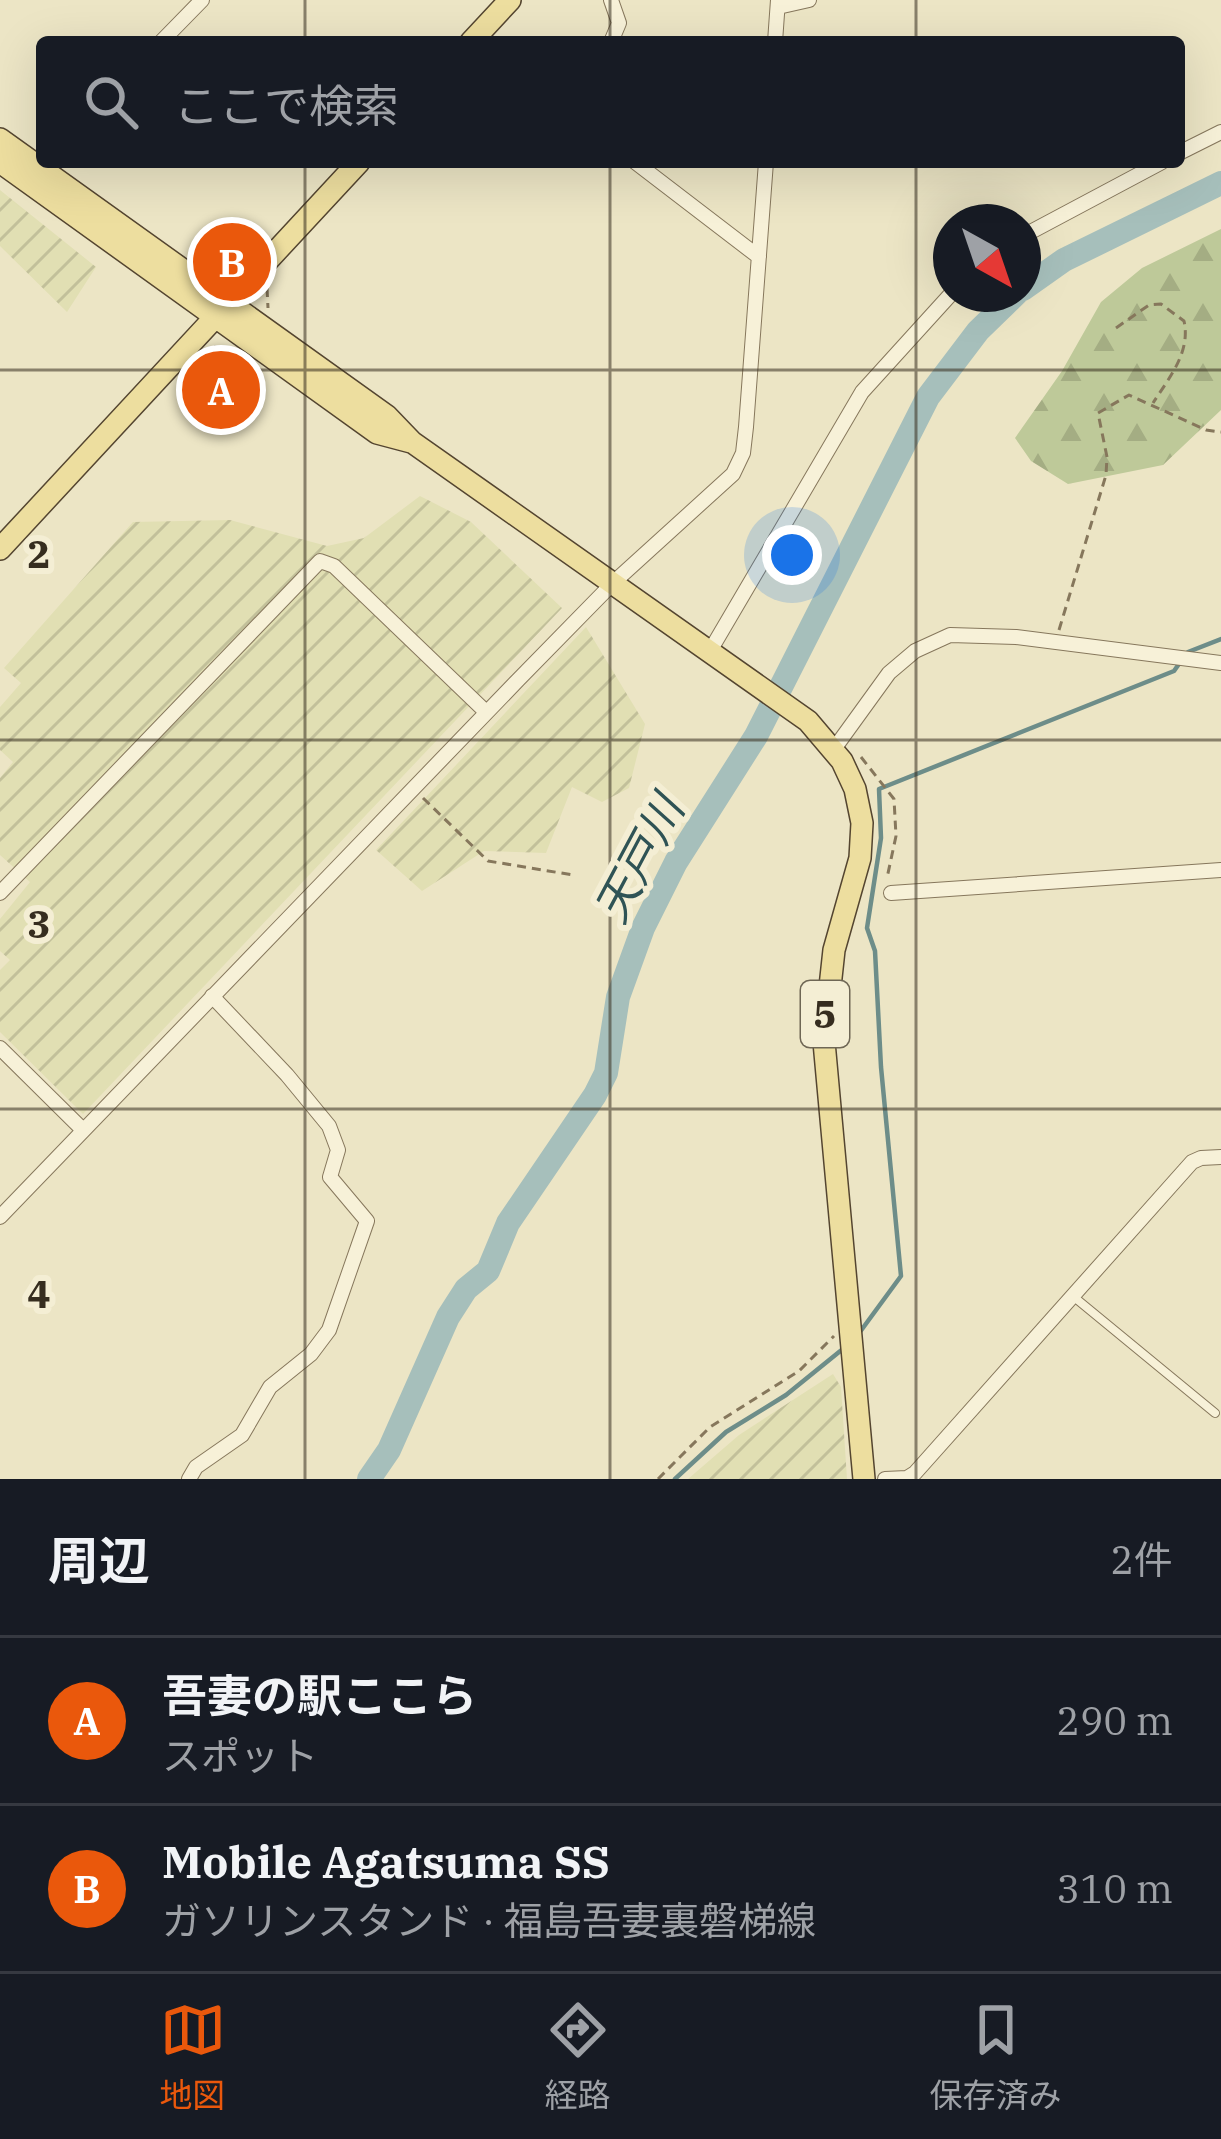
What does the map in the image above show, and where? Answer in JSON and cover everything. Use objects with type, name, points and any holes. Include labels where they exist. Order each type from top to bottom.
[{"type":"main road","points":[[480,36],[511,0]]},
{"type":"main road","name":"5","points":[[0,139],[36,161]]},
{"type":"main road","name":"5","points":[[1,166],[219,310]]},
{"type":"main road","name":"5","points":[[47,168],[377,433],[412,442],[839,743],[862,823],[860,858],[834,950],[825,1018],[826,1072],[864,1479]]},
{"type":"main road","points":[[0,549],[352,168]]},
{"type":"street","points":[[167,36],[202,0]]},
{"type":"street","points":[[611,0],[619,23],[614,36]]},
{"type":"street","points":[[775,36],[778,4],[809,0]]},
{"type":"street","points":[[1185,150],[1221,132]]},
{"type":"street","points":[[643,168],[759,257]]},
{"type":"street","points":[[0,1217],[486,712],[613,584],[705,503],[739,464],[751,381],[766,168]]},
{"type":"street","points":[[1041,226],[1151,168]]},
{"type":"street","points":[[716,656],[862,392],[935,312]]},
{"type":"street","points":[[0,893],[320,561],[334,566],[486,712]]},
{"type":"street","points":[[839,743],[889,674],[915,650],[950,635],[986,634],[1221,663]]},
{"type":"street","points":[[891,892],[1221,870]]},
{"type":"street","points":[[189,1479],[203,1461],[242,1435],[270,1387],[310,1354],[329,1330],[367,1221],[329,1175],[338,1150],[322,1116],[212,996]]},
{"type":"street","points":[[0,1048],[83,1130]]},
{"type":"street","points":[[885,1479],[916,1473],[1195,1160],[1221,1157]]},
{"type":"lane","points":[[1073,1297],[1215,1413]]},
{"type":"path","points":[[197,263],[246,263]]},
{"type":"path","points":[[265,281],[265,312]]},
{"type":"path","points":[[1116,328],[1149,305],[1161,304],[1184,322],[1180,359],[1153,405]]},
{"type":"path","points":[[214,346],[238,350]]},
{"type":"path","points":[[1055,644],[1106,475],[1098,413],[1130,395],[1206,430],[1221,432]]},
{"type":"path","points":[[839,743],[894,799],[896,836],[887,874],[891,892]]},
{"type":"path","points":[[413,788],[488,861],[572,875]]},
{"type":"path","points":[[658,1479],[710,1427],[783,1382],[839,1331],[851,1326]]},
{"type":"shaded area","points":[[0,190],[96,267],[67,312],[0,246]]},
{"type":"shaded area","points":[[420,496],[471,522],[562,608],[83,1114],[0,1032],[0,970],[10,960],[0,951],[0,919],[30,882],[0,855],[0,778],[13,762],[0,750],[0,707],[21,683],[4,668],[133,522],[230,520],[327,546],[364,538]]},
{"type":"shaded area","points":[[586,627],[645,724],[629,788],[602,802],[572,787],[546,853],[484,851],[422,891],[376,850]]},
{"type":"shaded area","points":[[833,1374],[841,1387],[847,1479],[688,1479],[739,1435]]},
{"type":"green space","points":[[1221,229],[1221,410],[1163,465],[1068,484],[1031,461],[1015,438],[1062,371],[1101,302],[1142,268]]},
{"type":"waterway","name":"天戸川","points":[[1041,276],[1064,260],[1221,183]]},
{"type":"waterway","name":"天戸川","points":[[369,1479],[389,1450],[448,1317],[466,1289],[488,1271],[508,1223],[606,1073],[618,997],[643,928],[676,862],[756,736],[928,397],[998,312]]},
{"type":"waterway","points":[[1188,652],[1221,639]]},
{"type":"waterway","points":[[857,1336],[901,1276],[875,951],[867,928],[881,838],[879,789],[1174,671],[1181,661]]},
{"type":"waterway","points":[[675,1479],[726,1432],[786,1395],[844,1348]]},
{"type":"place","name":"Mobile Agatsuma SS","points":[[232,262]]},
{"type":"place","name":"吾妻の駅ここら","points":[[221,390]]}]
